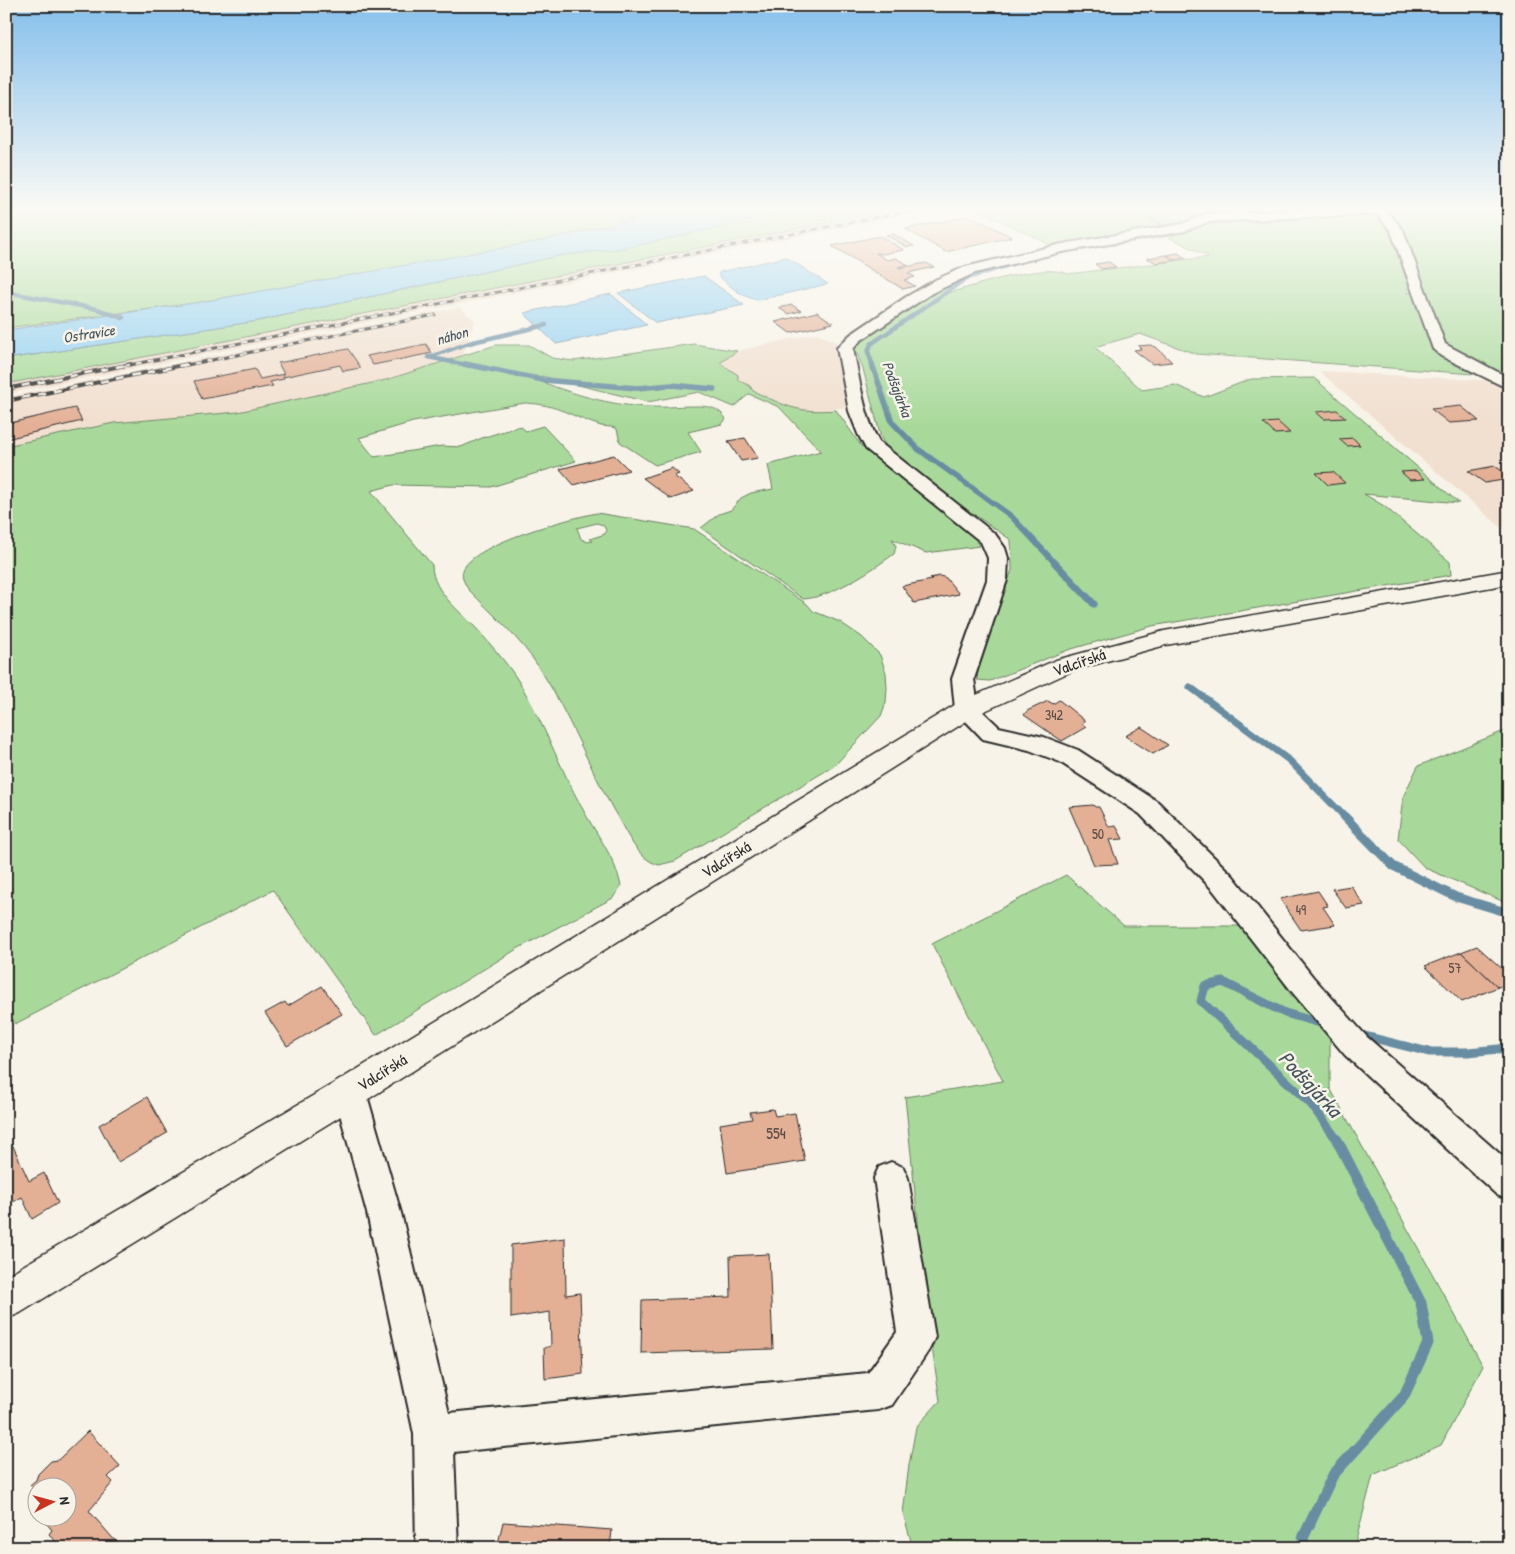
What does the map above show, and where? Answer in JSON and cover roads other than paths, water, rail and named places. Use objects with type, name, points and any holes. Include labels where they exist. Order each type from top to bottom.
[{"type":"main road","name":"Valcířská","points":[[6,1299],[350,1092],[967,709],[1065,665],[1146,642],[1509,577]]},
{"type":"street","points":[[943,283],[854,338],[845,348],[858,409],[866,436],[872,445],[988,538],[996,548],[998,558],[996,580],[963,679],[967,709],[990,733],[1036,743],[1069,756],[1149,808],[1223,883],[1356,1046],[1509,1184]]},
{"type":"street","points":[[1416,283],[1438,346],[1447,354],[1509,384]]},
{"type":"street","points":[[350,1092],[384,1213],[434,1434],[437,1548]]},
{"type":"street","points":[[434,1434],[878,1391],[916,1337],[891,1178]]},
{"type":"water","name":"Ostravice","points":[[309,283],[436,283],[258,321],[6,359],[6,330],[195,303]]},
{"type":"water","points":[[671,283],[713,283],[744,305],[656,323],[618,293]]},
{"type":"water","points":[[727,283],[828,284],[758,300],[736,290]]},
{"type":"water","points":[[611,294],[647,325],[556,344],[524,313]]},
{"type":"waterway","name":"Podšajárka","points":[[873,366],[868,352],[871,344],[960,283]]},
{"type":"waterway","name":"Ostravice","points":[[6,292],[97,309],[123,318]]},
{"type":"waterway","name":"náhon","points":[[430,357],[469,343],[546,325]]},
{"type":"waterway","points":[[428,357],[471,366]]},
{"type":"waterway","points":[[465,364],[543,380],[637,388],[672,385],[714,389]]},
{"type":"waterway","name":"Podšajárka","points":[[872,364],[892,422],[918,449],[1011,516],[1056,564]]},
{"type":"waterway","name":"Podšajárka","points":[[1055,563],[1094,604]]},
{"type":"waterway","name":"Podšajárka","points":[[1190,687],[1290,761],[1345,817]]},
{"type":"waterway","name":"Podšajárka","points":[[1344,816],[1393,866],[1456,897],[1509,913]]},
{"type":"waterway","name":"Podšajárka","points":[[1327,1025],[1285,1013],[1223,982],[1205,986],[1201,1001],[1311,1104],[1338,1141]]},
{"type":"waterway","name":"Podšajárka","points":[[1357,1034],[1429,1052],[1468,1052],[1509,1048]]},
{"type":"waterway","name":"Podšajárka","points":[[1305,1548],[1303,1538],[1333,1475],[1404,1396],[1428,1343],[1421,1303],[1337,1140]]},
{"type":"railway","points":[[124,366],[546,283]]},
{"type":"railway","points":[[182,366],[435,315]]},
{"type":"railway","points":[[6,389],[131,364]]},
{"type":"railway","points":[[6,401],[188,364]]}]
